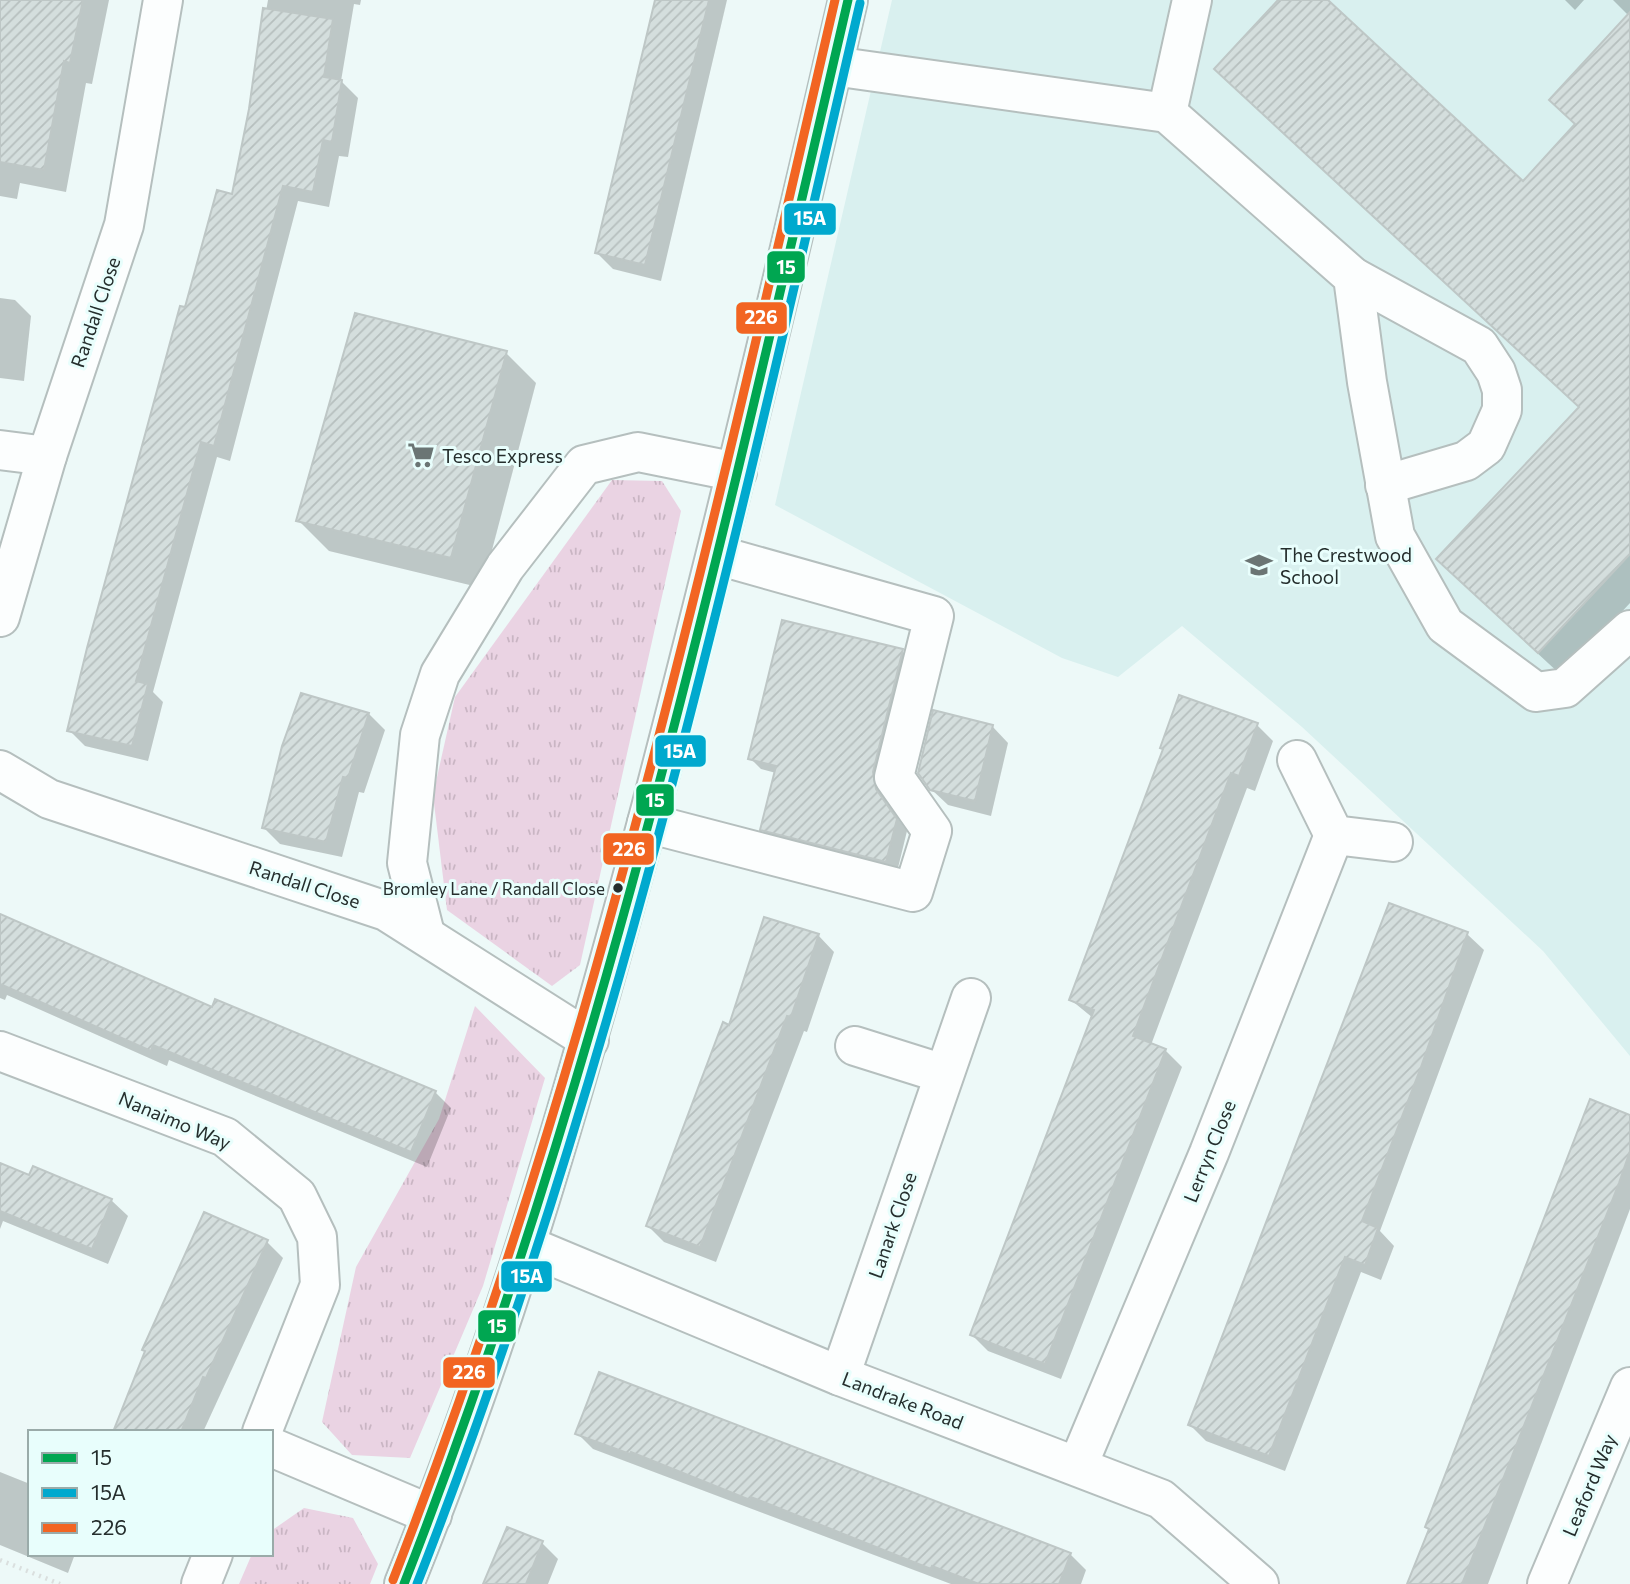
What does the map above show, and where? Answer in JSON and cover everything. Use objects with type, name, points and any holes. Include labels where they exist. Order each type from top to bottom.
[{"type":"street","name":"Randall Close","points":[[0,617],[47,456],[124,225],[163,0]]},
{"type":"street","points":[[404,1584],[432,1515],[528,1246],[589,1040],[717,555],[848,0]]},
{"type":"street","points":[[1167,113],[1192,0]]},
{"type":"street","points":[[833,66],[1167,113],[1353,277],[1479,346],[1496,372],[1502,390],[1502,410],[1486,446],[1466,461],[1385,485]]},
{"type":"street","points":[[1353,277],[1395,536],[1445,625],[1536,692],[1565,688],[1630,630]]},
{"type":"street","points":[[0,450],[47,456]]},
{"type":"street","points":[[425,934],[407,863],[420,734],[440,674],[505,567],[584,465],[638,452],[737,472]]},
{"type":"street","points":[[647,823],[913,892],[932,831],[894,777],[934,616],[717,555]]},
{"type":"street","points":[[1297,760],[1335,835],[1393,842]]},
{"type":"street","name":"Randall Close","points":[[0,770],[50,799],[386,911],[589,1040]]},
{"type":"street","name":"Lerryn Close","points":[[1078,1465],[1209,1153],[1335,835]]},
{"type":"street","name":"Lanark Close","points":[[840,1376],[971,998]]},
{"type":"street","points":[[855,1046],[944,1074]]},
{"type":"street","name":"Nanaimo Way","points":[[0,1051],[225,1137],[298,1196],[317,1237],[320,1285],[263,1430]]},
{"type":"street","name":"Landrake Road","points":[[528,1246],[840,1376],[1161,1499],[1259,1584]]},
{"type":"street","name":"Leaford Way","points":[[1547,1584],[1630,1387]]},
{"type":"street","points":[[273,1448],[432,1515]]},
{"type":"street","points":[[201,1584],[212,1556]]},
{"type":"path","points":[[0,1560],[60,1584]]},
{"type":"shaded area","name":"The Crestwood School","points":[[892,0],[1630,0],[1630,1056],[1543,951],[1302,727],[1182,626],[1118,677],[1062,658],[775,505]]},
{"type":"green space","points":[[612,480],[662,481],[681,511],[580,965],[552,986],[447,910],[433,795],[455,697]]},
{"type":"green space","points":[[475,1006],[545,1078],[483,1286],[410,1458],[352,1455],[322,1422],[356,1267],[439,1119]]},
{"type":"green space","points":[[304,1508],[353,1518],[378,1564],[370,1584],[239,1584],[251,1556],[273,1556],[273,1530]]},
{"type":"building","points":[[0,0],[83,0],[70,63],[64,61],[44,170],[0,162]]},
{"type":"building","points":[[655,0],[709,0],[645,265],[595,253]]},
{"type":"building","points":[[1278,0],[1328,0],[1523,181],[1575,124],[1549,100],[1630,12],[1630,554],[1538,653],[1436,559],[1579,407],[1214,69]]},
{"type":"building","points":[[263,8],[333,19],[324,77],[342,80],[332,142],[323,140],[313,192],[283,186],[214,446],[201,442],[136,681],[148,684],[132,746],[67,731],[180,306],[185,307],[217,190],[232,194],[249,109]]},
{"type":"building","points":[[355,313],[507,351],[451,558],[296,521]]},
{"type":"building","points":[[782,620],[903,649],[873,772],[876,789],[897,819],[886,862],[760,830],[776,766],[748,759]]},
{"type":"building","points":[[301,693],[369,713],[348,778],[343,777],[326,842],[262,828],[282,746]]},
{"type":"building","points":[[1179,695],[1258,723],[1239,776],[1231,773],[1133,1036],[1166,1049],[1045,1364],[970,1335],[1094,1010],[1069,1000],[1163,749],[1160,748]]},
{"type":"building","points":[[933,710],[993,725],[975,801],[930,790],[918,773]]},
{"type":"building","points":[[1389,903],[1468,932],[1421,1067],[1362,1221],[1378,1228],[1365,1265],[1345,1257],[1269,1456],[1188,1425]]},
{"type":"building","points":[[0,914],[212,1007],[215,999],[436,1091],[411,1152],[153,1045],[151,1051],[0,984]]},
{"type":"building","points":[[764,917],[819,934],[791,1017],[787,1016],[700,1247],[646,1226],[723,1022],[729,1025]]},
{"type":"building","points":[[1590,1099],[1630,1115],[1630,1151],[1619,1183],[1462,1584],[1407,1584],[1429,1529],[1425,1527]]},
{"type":"building","points":[[0,1163],[29,1175],[33,1166],[112,1199],[92,1249],[0,1211]]},
{"type":"building","points":[[204,1212],[268,1240],[206,1378],[203,1377],[182,1430],[114,1430],[145,1351],[142,1350]]},
{"type":"building","points":[[599,1372],[1071,1553],[1059,1584],[979,1584],[932,1566],[931,1569],[751,1497],[750,1500],[631,1452],[630,1454],[575,1434]]},
{"type":"building","points":[[507,1527],[543,1541],[526,1584],[483,1584]]},
{"type":"transit line","name":"226","points":[[393,1580],[464,1388],[529,1193],[588,996],[694,599],[835,0]]},
{"type":"transit line","name":"15","points":[[404,1584],[475,1391],[540,1196],[600,999],[706,601],[848,0]]},
{"type":"transit line","name":"15A","points":[[417,1584],[488,1391],[553,1197],[613,1000],[719,603],[860,3]]},
{"type":"place","name":"Tesco Express","points":[[421,455]]},
{"type":"place","name":"The Crestwood School","points":[[1259,565]]},
{"type":"place","name":"Bromley Lane / Randall Close","points":[[618,888]]}]
